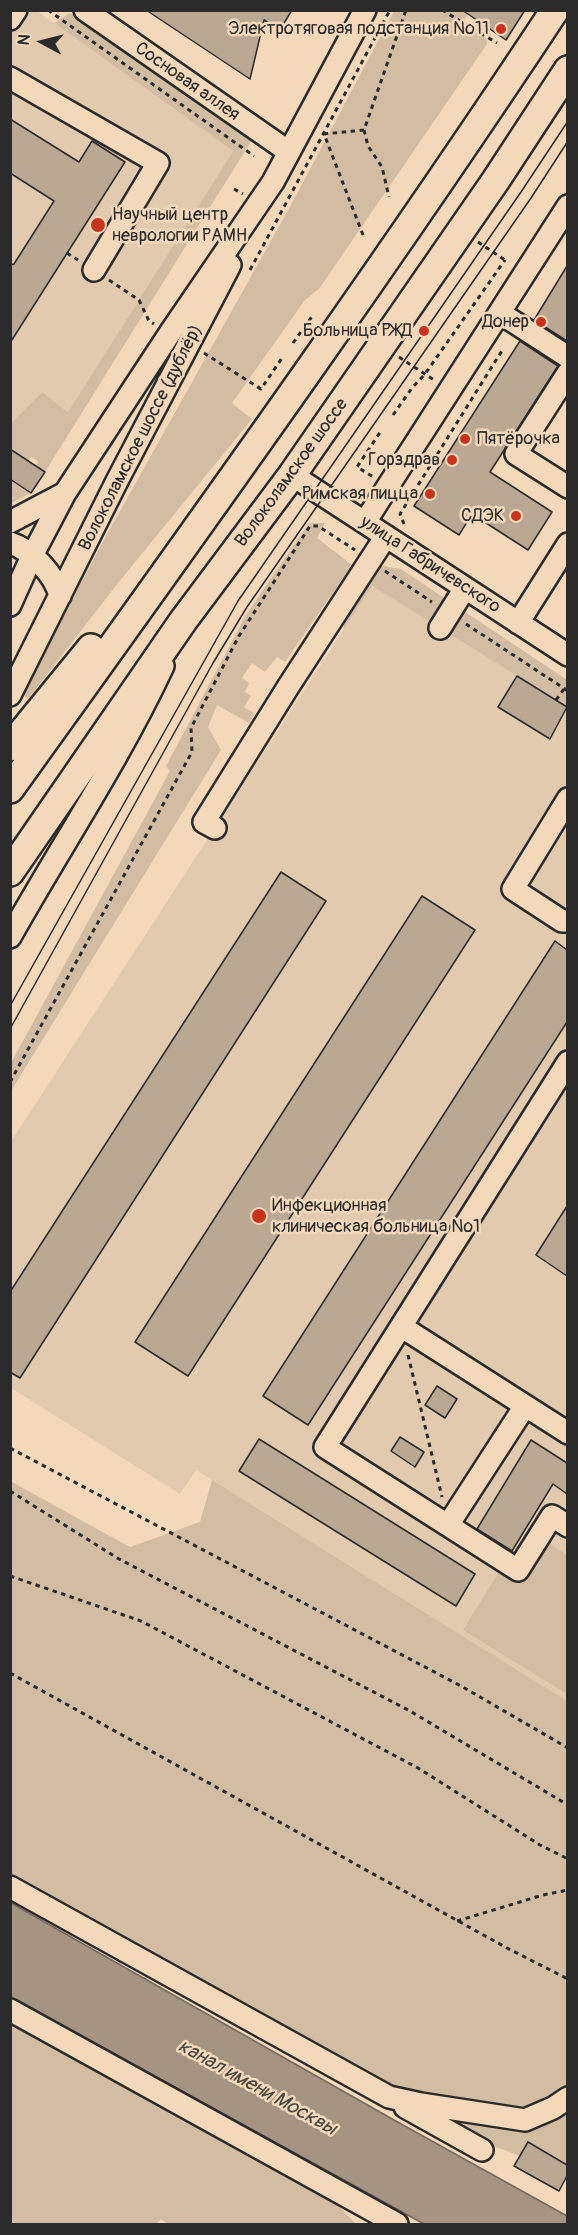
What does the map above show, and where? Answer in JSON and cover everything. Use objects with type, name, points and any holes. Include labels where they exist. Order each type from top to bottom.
[{"type":"main road","points":[[10,789],[261,440],[434,193],[555,10]]},
{"type":"main road","name":"Волоколамское шоссе","points":[[10,872],[183,621],[292,476],[496,180],[567,70]]},
{"type":"main road","points":[[10,747],[261,440]]},
{"type":"street","points":[[10,19],[16,10]]},
{"type":"street","name":"Сосновая аллея","points":[[84,10],[289,152]]},
{"type":"street","points":[[10,605],[32,556],[65,493],[273,182],[365,10]]},
{"type":"street","points":[[10,78],[158,163],[94,270]]},
{"type":"street","name":"Волоколамское шоссе (дублёр)","points":[[10,695],[273,182]]},
{"type":"street","points":[[365,522],[567,206]]},
{"type":"street","points":[[500,314],[567,357]]},
{"type":"street","points":[[567,373],[516,454],[567,487]]},
{"type":"street","name":"улица Габричевского","points":[[292,476],[567,655]]},
{"type":"street","points":[[10,522],[65,493]]},
{"type":"street","points":[[215,828],[204,822],[288,687],[386,537]]},
{"type":"street","points":[[10,543],[32,556],[57,583],[60,596]]},
{"type":"street","points":[[518,623],[567,544]]},
{"type":"street","points":[[440,628],[465,588]]},
{"type":"street","points":[[10,938],[94,798],[139,716],[183,621]]},
{"type":"street","points":[[567,800],[513,889],[562,921],[567,921]]},
{"type":"street","points":[[567,1062],[325,1447],[518,1570],[552,1516],[567,1526]]},
{"type":"street","points":[[402,1327],[567,1434]]},
{"type":"street","points":[[448,1525],[525,1406]]},
{"type":"street","points":[[10,1887],[482,2150]]},
{"type":"street","points":[[10,2010],[397,2224]]},
{"type":"street","points":[[389,2097],[525,2120],[553,2108],[567,2098]]},
{"type":"street","points":[[342,2194],[369,2224]]},
{"type":"path","points":[[48,10],[254,156]]},
{"type":"path","points":[[248,274],[390,10]]},
{"type":"path","points":[[390,197],[382,167],[368,146],[364,130],[406,10]]},
{"type":"path","points":[[442,10],[497,43]]},
{"type":"path","points":[[324,134],[364,130]]},
{"type":"path","points":[[324,134],[363,235]]},
{"type":"path","points":[[477,241],[513,265]]},
{"type":"path","points":[[67,253],[139,300],[149,321]]},
{"type":"path","points":[[393,415],[425,374],[505,260]]},
{"type":"path","points":[[293,343],[313,315]]},
{"type":"path","points":[[408,532],[400,514],[502,349]]},
{"type":"path","points":[[204,353],[261,389],[282,358]]},
{"type":"path","points":[[398,356],[425,374]]},
{"type":"path","points":[[376,479],[357,467],[381,431]]},
{"type":"path","points":[[556,700],[564,689]]},
{"type":"path","points":[[402,1327],[448,1525]]},
{"type":"path","points":[[10,1448],[461,1686],[567,1748]]},
{"type":"path","points":[[10,1491],[119,1559],[410,1711],[567,1805]]},
{"type":"path","points":[[10,1576],[141,1621],[418,1768],[540,1845],[567,1859]]},
{"type":"path","points":[[10,1673],[457,1921],[567,1979]]},
{"type":"path","points":[[457,1921],[567,1890]]},
{"type":"shaded area","name":"Научный центр неврологии РАМН","points":[[11,11],[37,11],[233,151],[68,412],[42,392],[11,423]]},
{"type":"shaded area","points":[[394,11],[470,11],[463,22],[486,38],[487,44],[319,289],[305,300],[232,403],[252,419],[118,583],[28,699],[22,694],[105,538],[292,203]]},
{"type":"shaded area","points":[[70,13],[252,140],[45,472],[36,466],[38,461],[31,457],[28,461],[14,451],[11,456],[11,423],[42,392],[68,412],[233,151],[54,23]]},
{"type":"shaded area","points":[[11,479],[31,493],[11,503]]},
{"type":"shaded area","points":[[309,523],[325,523],[317,538],[352,565],[285,662],[277,657],[265,672],[252,663],[242,678],[249,683],[245,692],[251,696],[244,707],[254,713],[249,723],[217,705],[208,727],[221,750],[11,1091],[11,1063],[170,771],[166,766],[246,615]]},
{"type":"shaded area","points":[[383,566],[401,569],[567,680],[567,707],[372,586],[344,629],[343,616],[369,574]]},
{"type":"shaded area","name":"Инфекционная клиническая больница №1","points":[[372,586],[567,707],[567,1701],[196,1470],[180,1494],[11,1388],[10,1143]]},
{"type":"shaded area","points":[[212,1480],[567,1701],[567,2165],[528,2143],[520,2156],[465,2135],[11,1881],[10,1481],[130,1547],[200,1522]]},
{"type":"shaded area","points":[[545,1541],[567,1555],[567,1694],[463,1630],[499,1572],[519,1584]]},
{"type":"shaded area","points":[[10,2017],[331,2198],[356,2224],[168,2224],[161,2219],[156,2224],[11,2224]]},
{"type":"water","name":"канал имени Москвы","points":[[11,1903],[567,2216],[567,2224],[424,2224],[11,1997]]},
{"type":"building","points":[[146,10],[292,10],[280,30],[264,20],[250,79]]},
{"type":"building","name":"Электротяговая подстанция №11","points":[[462,10],[525,10],[506,40]]},
{"type":"building","points":[[10,119],[79,162],[92,141],[125,162],[10,343],[10,265],[14,264],[54,201],[10,173]]},
{"type":"building","points":[[567,266],[567,341],[534,320]]},
{"type":"building","points":[[520,341],[558,366],[490,472],[552,512],[528,550],[472,514],[459,535],[414,506]]},
{"type":"building","points":[[10,449],[45,472],[31,493],[10,479]]},
{"type":"building","points":[[517,676],[567,707],[550,739],[498,707]]},
{"type":"building","points":[[281,872],[326,901],[20,1378],[10,1372],[10,1292]]},
{"type":"building","points":[[422,896],[475,930],[188,1376],[135,1342]]},
{"type":"building","points":[[555,941],[567,950],[567,1022],[308,1425],[263,1396]]},
{"type":"building","points":[[567,1206],[567,1276],[536,1255]]},
{"type":"building","points":[[437,1386],[457,1399],[445,1418],[425,1405]]},
{"type":"building","points":[[400,1437],[424,1452],[415,1467],[391,1451]]},
{"type":"building","points":[[259,1439],[475,1574],[456,1606],[239,1471]]},
{"type":"building","points":[[531,1440],[567,1463],[567,1494],[553,1484],[512,1551],[477,1529]]},
{"type":"building","points":[[528,2142],[567,2165],[567,2176],[559,2191],[514,2166]]},
{"type":"tram line","points":[[10,1006],[238,601],[568,121]]},
{"type":"tram line","points":[[10,1029],[213,663],[247,607],[531,198],[568,141]]},
{"type":"place","name":"Электротяговая подстанция №11","points":[[501,29]]},
{"type":"place","name":"Научный центр неврологии РАМН","points":[[98,225]]},
{"type":"place","name":"Донер","points":[[541,322]]},
{"type":"place","name":"Больница РЖД","points":[[424,331]]},
{"type":"place","name":"Пятёрочка","points":[[465,439]]},
{"type":"place","name":"Горздрав","points":[[452,460]]},
{"type":"place","name":"Римская пицца","points":[[430,494]]},
{"type":"place","name":"СДЭК","points":[[516,516]]},
{"type":"place","name":"Инфекционная клиническая больница №1","points":[[259,1216]]}]
